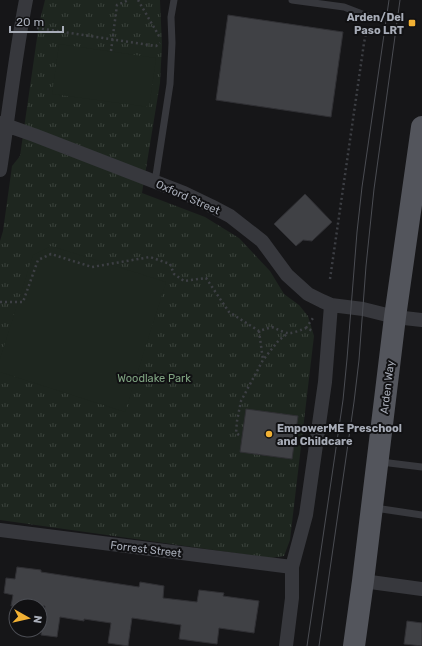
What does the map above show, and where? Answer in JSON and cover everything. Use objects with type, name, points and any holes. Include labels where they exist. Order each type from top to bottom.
[{"type":"main road","name":"Arden Way","points":[[354,646],[395,317],[422,128]]},
{"type":"street","points":[[0,170],[4,125],[26,0]]},
{"type":"street","name":"Oxford Street","points":[[4,125],[184,193],[230,216],[262,241],[286,275],[308,294],[331,305],[363,309],[395,317],[422,320]]},
{"type":"street","points":[[286,646],[292,598],[292,567],[306,515],[325,382],[331,305]]},
{"type":"street","name":"Forrest Street","points":[[0,530],[292,567]]},
{"type":"street","points":[[363,581],[422,589]]},
{"type":"lane","points":[[155,182],[170,84],[172,43],[171,17],[174,0]]},
{"type":"lane","points":[[292,0],[344,7],[370,17]]},
{"type":"lane","points":[[378,461],[422,467]]},
{"type":"lane","points":[[372,508],[422,515]]},
{"type":"path","points":[[111,51],[117,6],[128,0]]},
{"type":"path","points":[[21,26],[156,46],[162,42],[138,0]]},
{"type":"path","points":[[330,279],[364,43],[370,17]]},
{"type":"path","points":[[0,302],[23,302],[38,260],[51,254],[92,267],[150,257],[170,264],[174,274],[184,281],[206,278],[229,312],[259,331],[272,327],[287,334]]},
{"type":"path","points":[[239,435],[236,432],[237,420],[242,401],[263,360],[279,340],[287,334],[306,328],[316,332]]},
{"type":"path","points":[[259,331],[263,360]]},
{"type":"green space","name":"Woodlake Park","points":[[45,0],[160,0],[162,45],[160,83],[142,193],[205,217],[239,238],[270,271],[284,294],[299,305],[308,316],[314,336],[290,540],[284,556],[271,558],[0,520],[0,241],[3,231],[12,166],[20,156],[39,24]]},
{"type":"green space","points":[[59,44],[156,58],[149,107],[52,94]]},
{"type":"green space","points":[[51,246],[166,282],[125,412],[0,372],[0,359],[33,255]]},
{"type":"building","points":[[228,15],[343,32],[331,117],[216,100]]},
{"type":"building","points":[[305,194],[332,222],[312,241],[303,240],[296,246],[274,224]]},
{"type":"building","name":"EmpowerME Preschool and Childcare","points":[[246,409],[298,416],[292,459],[240,452]]},
{"type":"building","points":[[17,567],[139,587],[140,582],[164,586],[163,598],[197,602],[199,590],[224,593],[223,596],[259,601],[254,633],[219,628],[217,644],[179,639],[181,625],[132,618],[128,646],[108,643],[111,623],[60,617],[57,637],[48,636],[48,598],[12,598],[13,595],[4,593],[6,578],[15,579]]},
{"type":"building","points":[[407,621],[422,623],[422,646],[404,644]]},
{"type":"tram line","points":[[307,646],[343,400],[362,187],[389,0]]},
{"type":"tram line","points":[[319,646],[354,402],[374,189],[400,0]]},
{"type":"place","name":"Arden/Del Paso LRT","points":[[412,23]]},
{"type":"place","name":"EmpowerME Preschool and Childcare","points":[[269,434]]}]
